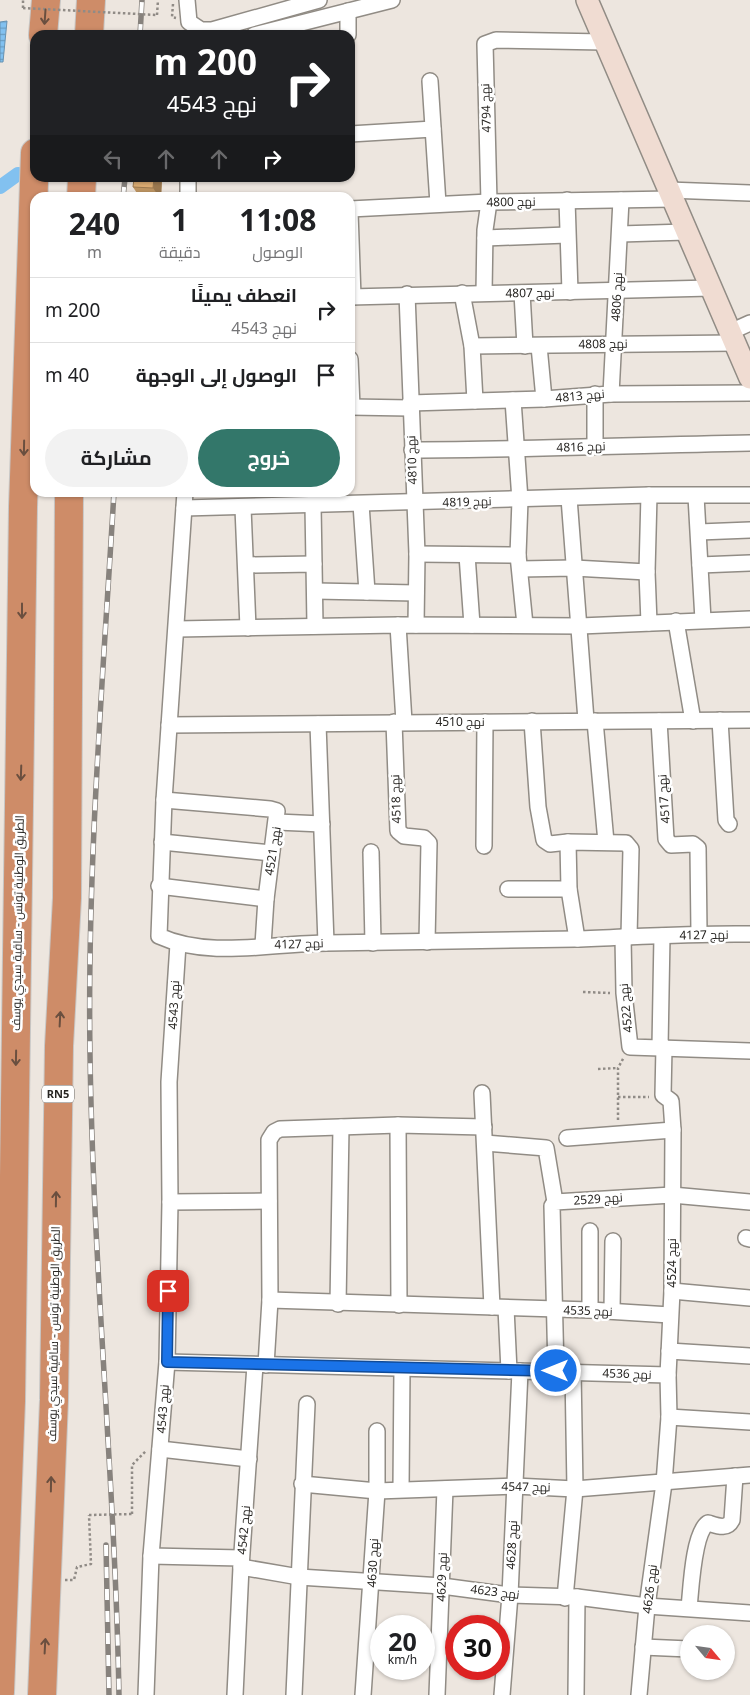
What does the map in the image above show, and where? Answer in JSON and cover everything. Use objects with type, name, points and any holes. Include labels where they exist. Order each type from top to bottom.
[{"type":"highway","points":[[89,30],[91,0]]},
{"type":"highway","points":[[34,4],[42,30]]},
{"type":"highway","name":"الطريق الوطنية تونس - ساقية سيدي يوسف","points":[[0,1692],[11,1391],[23,507],[30,285]]},
{"type":"highway","name":"الطريق الوطنية تونس - ساقية سيدي يوسف","points":[[42,1695],[54,1400],[58,1064],[67,898],[70,497]]},
{"type":"main road","points":[[587,0],[750,378]]},
{"type":"street","points":[[187,0],[189,22],[201,30],[212,30],[317,0]]},
{"type":"street","points":[[287,30],[348,11],[392,0]]},
{"type":"street","points":[[348,11],[348,30]]},
{"type":"street","name":"نهج 4794","points":[[484,292],[485,238],[489,202],[484,44],[496,40],[604,42]]},
{"type":"street","points":[[430,81],[438,204]]},
{"type":"street","points":[[355,134],[433,129]]},
{"type":"street","name":"نهج 4800","points":[[355,210],[489,202],[621,200],[670,194],[750,193]]},
{"type":"street","points":[[567,200],[570,292]]},
{"type":"street","name":"نهج 4806","points":[[611,394],[621,200]]},
{"type":"street","points":[[620,234],[686,232]]},
{"type":"street","points":[[485,238],[567,235]]},
{"type":"street","name":"نهج 4807","points":[[355,297],[484,292],[522,293],[711,288]]},
{"type":"street","points":[[522,293],[544,399]]},
{"type":"street","name":"نهج 4810","points":[[407,294],[413,503],[417,554],[416,625]]},
{"type":"street","points":[[462,294],[472,346],[475,401]]},
{"type":"street","points":[[732,338],[750,323]]},
{"type":"street","name":"نهج 4808","points":[[472,346],[614,344],[732,338]]},
{"type":"street","name":"نهج 4813","points":[[355,407],[544,399],[596,394],[750,393]]},
{"type":"street","points":[[595,446],[596,394]]},
{"type":"street","points":[[514,400],[520,500],[519,562],[525,625]]},
{"type":"street","name":"نهج 4816","points":[[412,450],[516,450],[595,446],[750,443]]},
{"type":"street","points":[[649,495],[647,572],[650,623]]},
{"type":"street","name":"نهج 4819","points":[[184,508],[253,502],[313,506],[649,495],[750,496]]},
{"type":"street","points":[[696,496],[703,620]]},
{"type":"street","name":"نهج 4127","points":[[185,497],[164,800],[159,886],[159,936],[178,944],[220,949],[263,945],[326,943],[577,939],[699,933],[750,934]]},
{"type":"street","points":[[532,721],[538,807],[544,840],[550,844],[606,842],[590,720],[574,568],[569,498]]},
{"type":"street","points":[[248,628],[246,565],[253,502]]},
{"type":"street","points":[[361,504],[367,592]]},
{"type":"street","points":[[313,506],[315,626]]},
{"type":"street","points":[[699,532],[750,530]]},
{"type":"street","points":[[417,554],[467,555],[574,568],[647,572]]},
{"type":"street","points":[[467,555],[472,625]]},
{"type":"street","points":[[700,565],[750,563]]},
{"type":"street","points":[[246,565],[314,564]]},
{"type":"street","points":[[315,591],[416,593]]},
{"type":"street","points":[[177,629],[398,624],[580,626],[750,619]]},
{"type":"street","points":[[676,621],[693,721]]},
{"type":"street","name":"نهج 4518","points":[[398,624],[398,831],[404,836],[424,838],[429,843],[427,942]]},
{"type":"street","points":[[720,720],[726,820],[729,824]]},
{"type":"street","name":"نهج 4510","points":[[169,725],[750,720]]},
{"type":"street","name":"نهج 4517","points":[[659,721],[666,839],[671,845],[693,844],[698,850],[699,933]]},
{"type":"street","points":[[484,846],[485,722]]},
{"type":"street","points":[[318,724],[326,943]]},
{"type":"street","name":"نهج 4521","points":[[164,800],[270,808],[277,811],[266,899],[263,945]]},
{"type":"street","points":[[277,822],[322,824]]},
{"type":"street","points":[[162,842],[271,853]]},
{"type":"street","points":[[568,842],[569,889],[577,939]]},
{"type":"street","name":"نهج 4522","points":[[606,842],[626,843],[631,849],[624,993],[630,1047]]},
{"type":"street","points":[[371,852],[373,943]]},
{"type":"street","points":[[159,886],[266,899]]},
{"type":"street","points":[[508,889],[569,889]]},
{"type":"street","name":"نهج 4524","points":[[662,936],[663,1096],[670,1098],[671,1101],[673,1130],[672,1291],[668,1375],[669,1417],[664,1483]]},
{"type":"street","name":"نهج 4543","points":[[146,1695],[151,1556],[167,1362],[170,1202],[169,1082],[178,944]]},
{"type":"street","points":[[630,1047],[750,1051]]},
{"type":"street","name":"نهج 4628","points":[[482,1093],[499,1308],[514,1371],[515,1486],[510,1595],[502,1695]]},
{"type":"street","points":[[338,1304],[341,1127],[398,1125],[484,1127]]},
{"type":"street","points":[[398,1125],[398,1305]]},
{"type":"street","name":"نهج 4542","points":[[235,1695],[241,1563],[250,1459],[270,1300],[270,1140],[274,1132],[280,1128],[341,1127]]},
{"type":"street","points":[[567,1138],[673,1130]]},
{"type":"street","points":[[485,1143],[546,1148],[555,1202],[552,1206],[556,1371]]},
{"type":"street","name":"نهج 2529","points":[[555,1202],[672,1195],[750,1202]]},
{"type":"street","points":[[170,1202],[269,1201]]},
{"type":"street","points":[[590,1231],[590,1310]]},
{"type":"street","points":[[612,1311],[613,1241]]},
{"type":"street","points":[[672,1291],[750,1298]]},
{"type":"street","name":"نهج 4535","points":[[270,1300],[338,1304],[590,1310],[670,1315]]},
{"type":"street","points":[[669,1351],[750,1356]]},
{"type":"street","name":"نهج 4536","points":[[167,1362],[402,1369],[573,1371],[668,1375]]},
{"type":"street","points":[[401,1489],[402,1369]]},
{"type":"street","points":[[573,1371],[575,1489],[571,1597],[576,1695]]},
{"type":"street","points":[[294,1695],[307,1404]]},
{"type":"street","points":[[669,1417],[750,1422]]},
{"type":"street","name":"نهج 4630","points":[[363,1695],[377,1491],[377,1431]]},
{"type":"street","points":[[160,1449],[250,1459]]},
{"type":"street","points":[[689,1608],[701,1529],[708,1523],[724,1527],[730,1525],[743,1475]]},
{"type":"street","name":"نهج 4547","points":[[302,1484],[377,1491],[515,1486],[575,1489],[743,1475]]},
{"type":"street","name":"نهج 4626","points":[[639,1695],[647,1606],[664,1483]]},
{"type":"street","name":"نهج 4629","points":[[437,1695],[446,1489]]},
{"type":"street","name":"نهج 4623","points":[[151,1556],[241,1563],[299,1577],[442,1586],[510,1595],[571,1597],[647,1606],[750,1613]]},
{"type":"street","points":[[643,1647],[680,1649]]},
{"type":"path","points":[[23,0],[34,4],[157,15],[158,0]]},
{"type":"path","points":[[172,16],[173,0]]},
{"type":"path","points":[[583,992],[624,993]]},
{"type":"path","name":"نهج 4522","points":[[618,1135],[618,1068],[630,1047]]},
{"type":"path","points":[[598,1068],[618,1068]]},
{"type":"path","points":[[618,1097],[663,1096]]},
{"type":"path","points":[[48,1580],[74,1580],[77,1567],[91,1564],[89,1515],[132,1514],[132,1465]]},
{"type":"water","points":[[7,21],[3,62],[0,62],[0,22]]},
{"type":"building","points":[[134,182],[154,182],[153,188],[133,187]]},
{"type":"waterway","points":[[0,187],[18,174]]},
{"type":"railway","points":[[140,30],[142,0]]},
{"type":"railway","points":[[124,192],[125,182]]},
{"type":"railway","points":[[114,497],[93,843],[90,1054],[95,1214],[117,1615],[119,1695]]},
{"type":"railway","points":[[106,1545],[109,1695]]},
{"type":"route","points":[[168,1291],[167,1362],[402,1369],[556,1371]]}]
